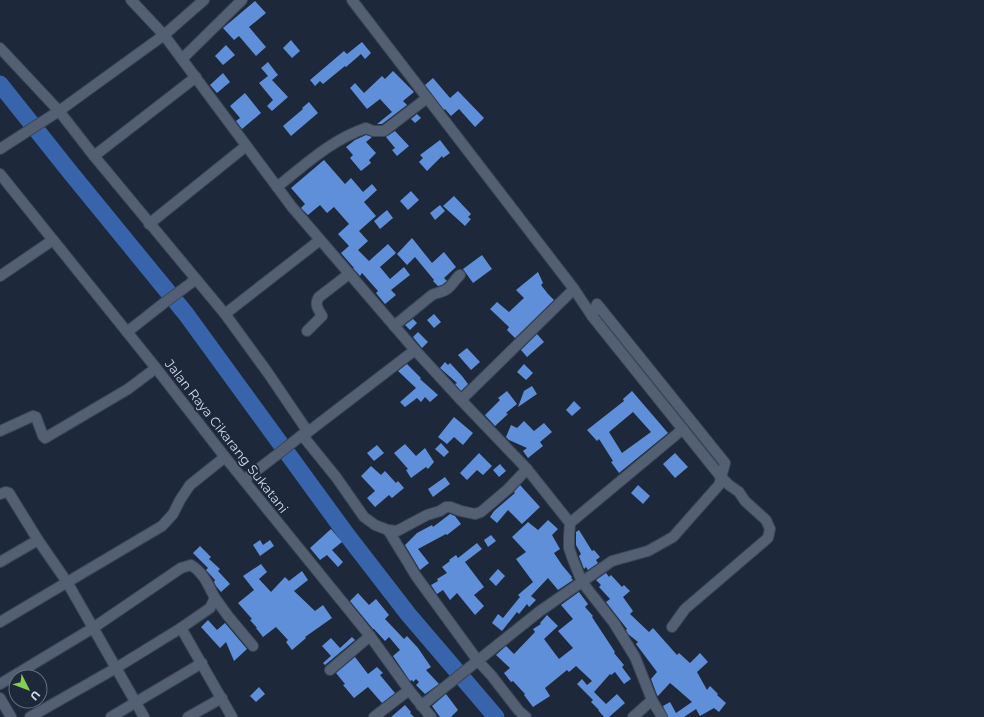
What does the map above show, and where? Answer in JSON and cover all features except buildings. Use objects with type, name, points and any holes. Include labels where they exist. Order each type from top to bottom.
[{"type":"street","points":[[131,0],[164,36],[182,59],[292,207],[415,350],[527,469],[570,523],[569,548],[582,582],[614,623],[635,657],[652,700],[662,717]]},
{"type":"street","points":[[0,149],[59,111],[164,36],[204,0]]},
{"type":"street","points":[[182,59],[242,0]]},
{"type":"street","points":[[352,0],[574,289],[592,316],[721,477],[739,492],[745,501],[766,520],[770,529],[768,538],[685,609],[672,627]]},
{"type":"street","points":[[0,48],[59,111],[150,224],[193,281],[225,314],[268,373],[303,435],[336,477],[364,517],[375,525],[388,530],[396,530],[446,507],[478,514],[508,489],[527,469]]},
{"type":"street","points":[[94,156],[196,77]]},
{"type":"street","points":[[277,187],[330,145],[366,128],[373,131],[384,131],[427,98]]},
{"type":"street","points":[[150,224],[246,146]]},
{"type":"street","name":"Jalan Raya Cikarang Sukatani","points":[[0,174],[156,368],[225,457],[370,636],[421,706],[431,717]]},
{"type":"street","points":[[0,276],[53,240]]},
{"type":"street","points":[[225,314],[320,240]]},
{"type":"street","points":[[307,331],[322,316],[316,306],[316,300],[349,274]]},
{"type":"street","points":[[394,326],[432,295],[435,293],[444,292],[460,275]]},
{"type":"street","points":[[127,332],[193,281]]},
{"type":"street","points":[[461,400],[574,289]]},
{"type":"street","points":[[421,706],[540,611],[612,561],[648,551],[673,537],[719,484],[725,463],[597,304],[592,316]]},
{"type":"street","points":[[244,480],[415,350]]},
{"type":"street","points":[[0,431],[33,416],[36,417],[45,438],[128,389],[156,368]]},
{"type":"street","points":[[570,523],[683,429]]},
{"type":"street","points":[[0,622],[162,526],[173,514],[190,485],[225,457]]},
{"type":"street","points":[[0,494],[6,492],[9,493],[38,540],[67,582],[144,717]]},
{"type":"street","points":[[388,530],[416,576],[476,662],[491,675],[519,711],[526,717]]},
{"type":"street","points":[[0,562],[38,540]]},
{"type":"street","points":[[0,684],[93,628],[181,568],[191,565],[199,570],[205,578],[215,598],[253,646]]},
{"type":"street","points":[[30,717],[116,668],[181,628],[210,608],[215,598]]},
{"type":"street","points":[[181,628],[232,717]]},
{"type":"street","points":[[330,670],[370,636]]},
{"type":"street","points":[[111,717],[202,663]]},
{"type":"street","points":[[374,717],[409,690]]},
{"type":"street","points":[[0,698],[11,717]]},
{"type":"street","points":[[188,717],[222,698]]},
{"type":"street","points":[[633,717],[652,700]]},
{"type":"waterway","points":[[0,84],[186,314],[347,535],[408,614],[496,717]]}]
